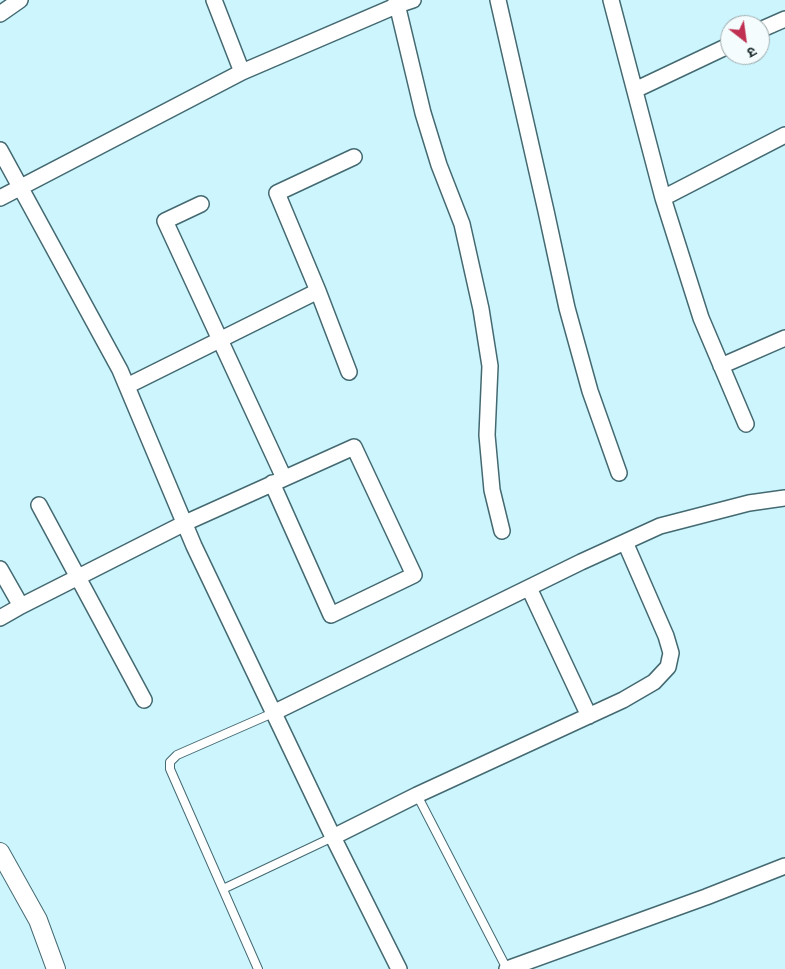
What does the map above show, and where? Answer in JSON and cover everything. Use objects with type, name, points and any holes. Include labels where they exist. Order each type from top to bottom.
[{"type":"street","points":[[0,14],[20,0]]},
{"type":"street","points":[[214,0],[242,72]]},
{"type":"street","points":[[0,198],[242,72],[397,2],[413,0]]},
{"type":"street","points":[[498,0],[567,308],[590,391],[619,473]]},
{"type":"street","points":[[611,0],[663,198],[701,318],[746,424]]},
{"type":"street","points":[[397,2],[423,113],[462,224],[481,309],[490,366],[488,435],[492,490],[502,531]]},
{"type":"street","points":[[770,26],[785,19]]},
{"type":"street","points":[[635,90],[720,50]]},
{"type":"street","points":[[663,198],[785,135]]},
{"type":"street","points":[[0,150],[127,386],[185,522],[273,713],[399,969]]},
{"type":"street","points":[[349,372],[278,193],[354,157]]},
{"type":"street","points":[[0,618],[185,522],[278,480],[354,446],[414,575],[331,615],[278,480],[220,340],[165,221],[202,204]]},
{"type":"street","points":[[127,386],[318,291]]},
{"type":"street","points":[[721,366],[785,338]]},
{"type":"street","points":[[273,713],[660,526],[749,503],[785,498]]},
{"type":"street","points":[[39,505],[144,700]]},
{"type":"street","points":[[333,837],[417,795],[589,716],[654,682],[668,667],[671,653],[666,636],[625,542]]},
{"type":"street","points":[[0,569],[21,606]]},
{"type":"street","points":[[529,588],[589,716]]},
{"type":"street","points":[[0,852],[38,920],[56,969]]},
{"type":"street","points":[[507,969],[706,897],[785,866]]},
{"type":"lane","points":[[258,969],[174,781],[170,762],[177,755],[273,713]]},
{"type":"lane","points":[[417,795],[507,969]]},
{"type":"lane","points":[[223,889],[333,837]]}]
